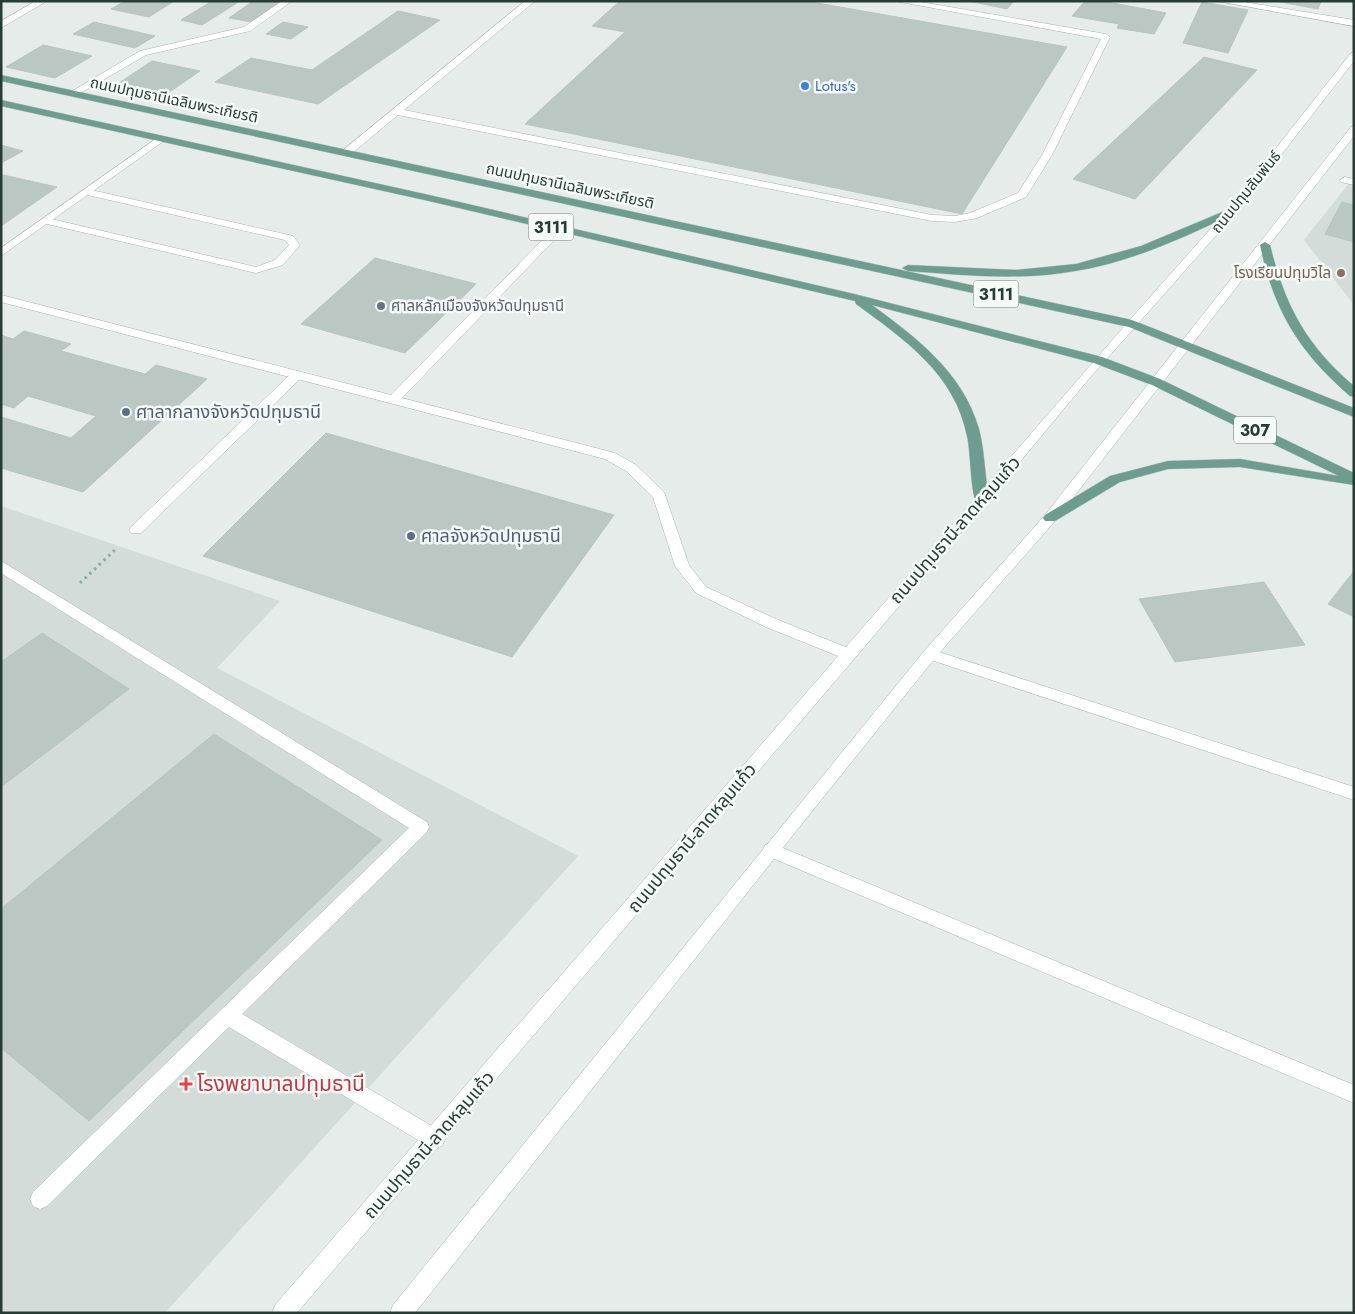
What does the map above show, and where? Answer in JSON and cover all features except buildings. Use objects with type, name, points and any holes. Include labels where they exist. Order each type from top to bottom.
[{"type":"main road","name":"ถนนปทุมธานีเฉลิมพระเกียรติ","points":[[1,78],[1132,324],[1186,344],[1354,413]]},
{"type":"main road","name":"3111","points":[[1,102],[854,297],[1098,360]]},
{"type":"main road","points":[[861,265],[1004,273],[1054,271],[1107,260],[1157,245],[1232,211]]},
{"type":"main road","points":[[1265,245],[1272,281],[1287,315],[1308,349],[1354,393]]},
{"type":"main road","points":[[854,297],[918,344],[941,367],[959,394],[972,428],[982,500]]},
{"type":"main road","points":[[1098,360],[1156,382]]},
{"type":"main road","name":"307","points":[[1156,382],[1354,478]]},
{"type":"main road","points":[[1050,518],[1115,479],[1168,466],[1240,462],[1354,482]]},
{"type":"street","points":[[1,25],[43,1]]},
{"type":"street","points":[[74,93],[143,53],[246,29],[288,1]]},
{"type":"street","points":[[346,153],[531,1]]},
{"type":"street","points":[[398,112],[932,218],[955,219],[973,216],[1022,195],[1047,155],[1106,37],[899,1]]},
{"type":"street","points":[[1220,1],[1354,23]]},
{"type":"street","name":"ถนนปทุมสัมพันธ์","points":[[1098,360],[1232,211],[1354,55]]},
{"type":"street","points":[[401,1313],[930,654],[1050,518],[1354,129]]},
{"type":"street","points":[[1,253],[164,138]]},
{"type":"street","points":[[47,221],[256,270],[274,268],[288,257],[295,245],[289,238],[86,192]]},
{"type":"street","points":[[393,400],[559,229]]},
{"type":"street","points":[[1,298],[610,456],[631,468],[659,495],[682,566],[701,590],[771,623],[848,654]]},
{"type":"street","name":"ถนนปทุมธานี-ลาดหลุมแก้ว","points":[[283,1313],[436,1139],[848,654],[982,500],[1098,360]]},
{"type":"street","points":[[136,530],[297,375]]},
{"type":"street","points":[[1,566],[61,601],[421,827],[40,1198]]},
{"type":"street","points":[[930,654],[1354,794]]},
{"type":"street","points":[[771,850],[1354,1094]]},
{"type":"street","points":[[226,1015],[436,1139]]},
{"type":"path","points":[[61,601],[136,530]]},
{"type":"shaded area","name":"โรงเรียนปทุมวิไล","points":[[1354,177],[1354,305],[1304,240]]},
{"type":"shaded area","name":"โรงพยาบาลปทุมธานี","points":[[1,506],[280,601],[217,668],[578,856],[165,1313],[1,1313]]},
{"type":"place","name":"Lotus's","points":[[805,86]]},
{"type":"place","name":"โรงเรียนปทุมวิไล","points":[[1341,273]]},
{"type":"place","name":"ศาลหลักเมืองจังหวัดปทุมธานี","points":[[381,306]]},
{"type":"place","name":"ศาลากลางจังหวัดปทุมธานี","points":[[126,412]]},
{"type":"place","name":"ศาลจังหวัดปทุมธานี","points":[[411,536]]},
{"type":"place","name":"โรงพยาบาลปทุมธานี","points":[[186,1084]]}]
